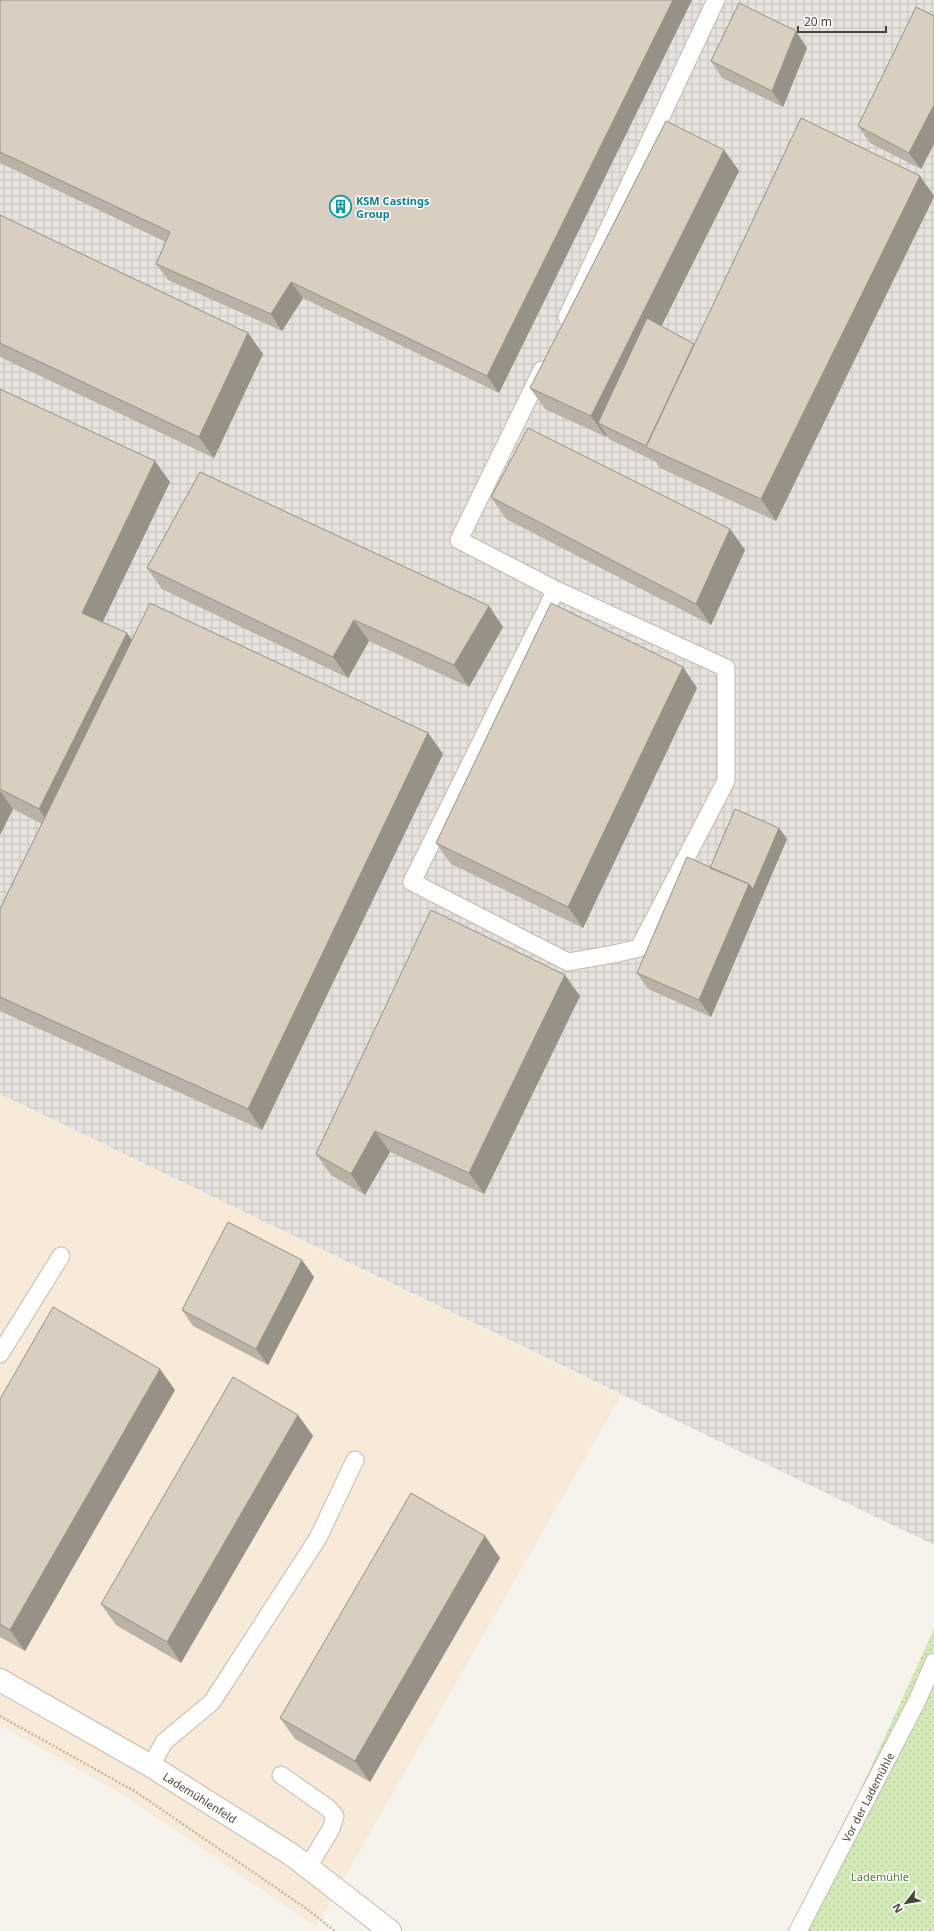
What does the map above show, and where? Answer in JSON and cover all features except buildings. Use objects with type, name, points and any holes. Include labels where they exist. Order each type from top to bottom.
[{"type":"street","name":"Lademühlenfeld","points":[[0,1680],[151,1766],[292,1855],[390,1931]]},
{"type":"lane","points":[[562,329],[716,0]]},
{"type":"lane","points":[[548,358],[459,540],[556,590],[726,668],[726,780],[639,948],[568,962],[412,882],[556,590]]},
{"type":"lane","points":[[0,1354],[61,1256]]},
{"type":"lane","points":[[151,1766],[164,1742],[212,1702],[318,1538],[355,1460]]},
{"type":"lane","name":"Vor der Lademühle","points":[[798,1931],[917,1701],[934,1662]]},
{"type":"lane","points":[[281,1775],[328,1808],[335,1816],[331,1829],[308,1867]]},
{"type":"path","points":[[0,1716],[136,1792],[308,1910],[335,1931]]},
{"type":"shaded area","points":[[0,0],[934,0],[934,1545],[0,1094]]},
{"type":"shaded area","points":[[0,1094],[621,1395],[316,1927],[131,1799],[0,1725]]},
{"type":"green space","name":"Lademühle","points":[[934,1629],[934,1931],[796,1931]]},
{"type":"place","name":"KSM Castings Group","points":[[341,206]]}]
